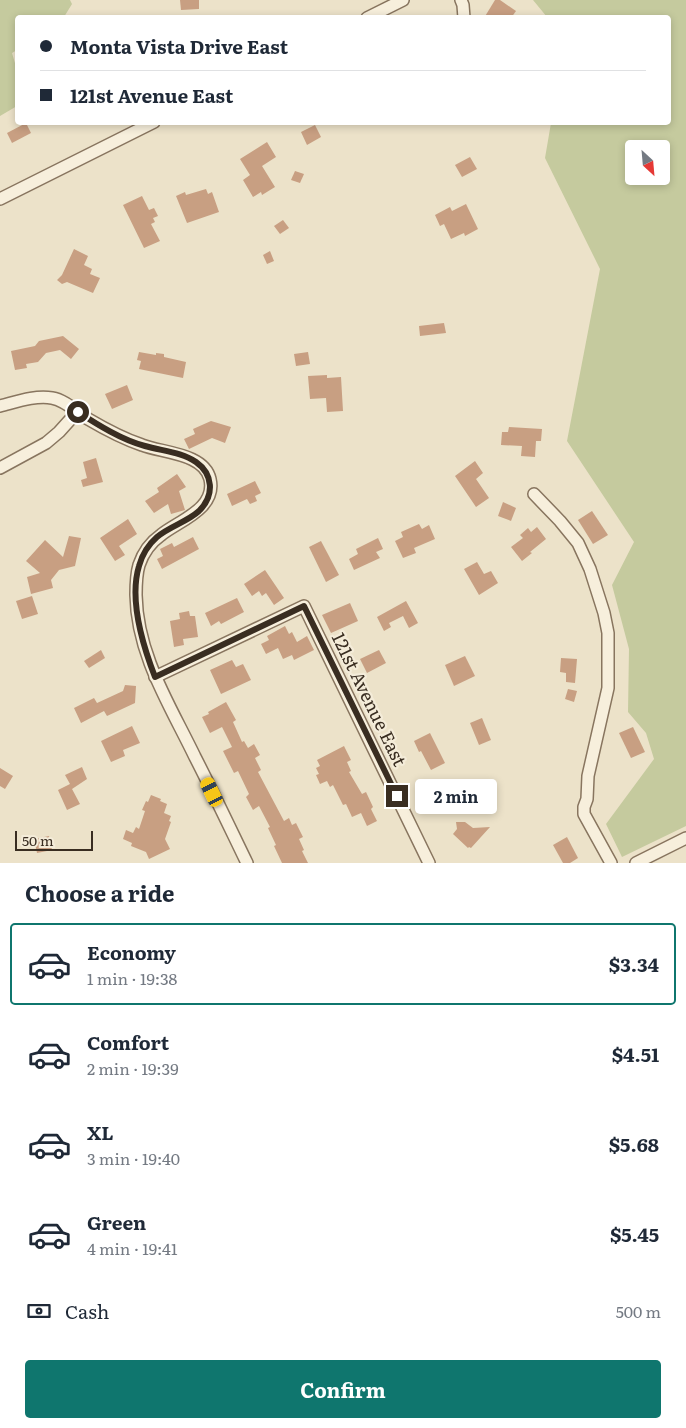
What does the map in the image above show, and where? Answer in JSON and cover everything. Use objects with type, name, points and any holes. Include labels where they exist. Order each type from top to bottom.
[{"type":"street","points":[[373,15],[402,0]]},
{"type":"street","points":[[461,0],[464,15]]},
{"type":"street","points":[[0,199],[148,125]]},
{"type":"street","points":[[0,406],[30,398],[53,398],[119,435],[143,446],[188,457],[202,467],[210,479],[208,498],[199,510],[156,538],[150,545],[138,566],[136,606],[143,642],[155,677],[246,863]]},
{"type":"street","points":[[0,468],[46,443],[78,412]]},
{"type":"street","points":[[534,494],[578,543],[590,570],[604,613],[608,633],[608,688],[588,776],[584,814],[611,863]]},
{"type":"street","name":"121st Avenue East","points":[[155,677],[304,606],[429,863]]},
{"type":"street","points":[[636,863],[686,838]]},
{"type":"green space","points":[[0,0],[70,0],[72,4],[65,15],[15,15],[15,51],[12,53],[15,63],[15,107],[0,116]]},
{"type":"green space","points":[[533,0],[686,0],[686,826],[622,857],[606,824],[654,759],[646,733],[628,712],[629,649],[612,585],[634,542],[567,441],[600,269],[545,158],[551,125],[671,125],[671,15],[545,15]]},
{"type":"building","points":[[180,0],[199,0],[199,9],[181,10]]},
{"type":"building","points":[[495,0],[500,0],[516,11],[513,15],[486,15]]},
{"type":"building","points":[[22,125],[27,125],[31,133],[12,143],[7,133]]},
{"type":"building","points":[[315,125],[321,137],[307,145],[301,132]]},
{"type":"building","points":[[267,142],[276,157],[262,166],[275,187],[262,195],[261,192],[253,197],[243,180],[250,175],[240,159]]},
{"type":"building","points":[[470,157],[477,169],[462,177],[455,165]]},
{"type":"building","points":[[295,171],[304,174],[300,183],[291,180]]},
{"type":"building","points":[[206,189],[208,194],[212,192],[219,212],[187,223],[176,196],[185,192],[186,195]]},
{"type":"building","points":[[142,196],[149,210],[154,208],[158,216],[153,218],[155,222],[151,224],[160,241],[144,248],[123,205]]},
{"type":"building","points":[[466,204],[478,229],[465,236],[464,233],[451,239],[444,224],[440,226],[435,215],[450,207],[452,211]]},
{"type":"building","points":[[283,220],[289,228],[280,234],[274,226]]},
{"type":"building","points":[[74,249],[88,256],[84,265],[92,269],[90,274],[100,278],[93,293],[67,282],[62,284],[57,280],[62,275]]},
{"type":"building","points":[[270,251],[274,261],[267,264],[263,255]]},
{"type":"building","points":[[444,323],[446,333],[420,336],[419,326]]},
{"type":"building","points":[[63,336],[79,349],[71,359],[60,350],[46,353],[38,362],[26,364],[27,368],[15,370],[11,351],[35,346],[39,341]]},
{"type":"building","points":[[139,352],[156,355],[156,353],[164,354],[164,357],[186,362],[183,378],[139,369],[141,361],[137,360]]},
{"type":"building","points":[[308,352],[310,364],[296,366],[294,354]]},
{"type":"building","points":[[327,375],[327,378],[341,377],[343,411],[327,412],[326,398],[310,399],[308,376]]},
{"type":"building","points":[[127,385],[133,400],[112,409],[105,394]]},
{"type":"building","points":[[211,421],[231,427],[225,443],[212,438],[189,449],[184,439],[195,434],[193,429]]},
{"type":"building","points":[[509,427],[542,429],[541,441],[536,441],[535,457],[521,456],[522,446],[501,445],[502,432],[508,432]]},
{"type":"building","points":[[96,458],[103,482],[83,487],[81,480],[87,478],[83,462]]},
{"type":"building","points":[[475,461],[483,473],[476,479],[489,498],[476,507],[455,476]]},
{"type":"building","points":[[177,474],[186,487],[179,491],[185,510],[171,514],[168,504],[154,513],[145,501],[159,492],[157,488]]},
{"type":"building","points":[[255,481],[261,493],[255,496],[257,501],[250,504],[247,499],[232,506],[227,494]]},
{"type":"building","points":[[503,502],[516,508],[511,521],[498,516]]},
{"type":"building","points":[[592,511],[608,535],[593,544],[578,520]]},
{"type":"building","points":[[128,519],[137,534],[119,546],[125,555],[115,561],[100,538]]},
{"type":"building","points":[[419,524],[422,529],[429,525],[435,539],[414,548],[416,553],[403,558],[395,541],[403,537],[401,532]]},
{"type":"building","points":[[537,527],[546,539],[522,561],[511,547],[523,538],[520,535],[528,528],[531,532]]},
{"type":"building","points":[[69,536],[81,538],[75,566],[59,570],[51,580],[53,588],[31,594],[27,577],[40,573],[26,561],[45,540],[63,557]]},
{"type":"building","points":[[193,537],[199,549],[162,569],[157,559],[163,556],[160,549],[172,543],[174,547]]},
{"type":"building","points":[[378,538],[383,549],[376,552],[380,558],[354,570],[349,559],[358,554],[356,549]]},
{"type":"building","points":[[321,541],[339,575],[326,582],[309,547]]},
{"type":"building","points":[[477,562],[484,574],[491,571],[498,583],[479,595],[464,569]]},
{"type":"building","points":[[265,570],[284,598],[274,605],[266,593],[262,596],[259,591],[252,596],[244,584]]},
{"type":"building","points":[[32,596],[38,614],[22,619],[16,601]]},
{"type":"building","points":[[237,598],[244,612],[221,624],[219,621],[211,626],[205,613]]},
{"type":"building","points":[[406,601],[418,623],[409,628],[403,616],[389,623],[391,627],[384,631],[377,617]]},
{"type":"building","points":[[350,603],[358,621],[331,633],[322,615]]},
{"type":"building","points":[[189,611],[190,616],[195,616],[198,637],[183,639],[184,645],[174,647],[170,621],[180,619],[179,613]]},
{"type":"building","points":[[285,626],[289,634],[292,632],[297,642],[307,636],[314,650],[294,660],[292,655],[283,659],[278,648],[266,654],[261,644],[269,640],[267,636]]},
{"type":"building","points":[[101,650],[105,658],[89,668],[84,661]]},
{"type":"building","points":[[379,650],[386,663],[367,673],[360,659]]},
{"type":"building","points":[[465,656],[475,676],[454,686],[445,665]]},
{"type":"building","points":[[561,658],[577,659],[575,683],[566,682],[566,673],[560,672]]},
{"type":"building","points":[[232,660],[236,667],[243,664],[251,680],[221,694],[210,670]]},
{"type":"building","points":[[125,685],[136,686],[135,703],[107,716],[104,711],[81,723],[74,708],[94,698],[97,703],[123,691]]},
{"type":"building","points":[[568,689],[577,691],[574,702],[565,699]]},
{"type":"building","points":[[226,702],[236,720],[233,722],[242,742],[244,741],[248,748],[254,744],[260,755],[255,758],[261,770],[258,772],[284,821],[289,818],[292,825],[296,823],[303,837],[299,839],[308,863],[282,863],[268,828],[270,827],[259,806],[253,810],[246,797],[249,794],[238,771],[234,773],[223,751],[232,747],[222,727],[210,733],[202,717]]},
{"type":"building","points":[[482,718],[491,740],[479,745],[470,723]]},
{"type":"building","points":[[132,726],[140,743],[123,750],[125,756],[111,762],[101,741]]},
{"type":"building","points":[[633,727],[645,752],[631,758],[619,733]]},
{"type":"building","points":[[430,733],[445,763],[431,770],[414,741]]},
{"type":"building","points":[[344,746],[351,760],[347,762],[351,771],[349,772],[362,794],[366,792],[373,807],[371,809],[377,821],[367,826],[361,813],[352,817],[346,804],[343,805],[333,785],[330,787],[327,781],[320,784],[316,775],[319,774],[316,768],[320,766],[317,760]]},
{"type":"building","points":[[82,767],[87,779],[72,789],[80,804],[67,810],[58,790],[70,784],[65,775]]},
{"type":"building","points":[[0,768],[13,776],[5,789],[0,786]]},
{"type":"building","points":[[151,795],[167,804],[164,813],[171,816],[169,821],[171,822],[165,839],[170,849],[149,859],[146,852],[131,846],[132,843],[123,839],[126,830],[133,833],[136,827],[139,829],[145,811],[142,810]]},
{"type":"building","points":[[456,822],[465,822],[473,828],[490,827],[471,848],[468,848],[453,834],[457,829]]},
{"type":"building","points":[[49,836],[52,850],[37,853],[34,839]]},
{"type":"building","points":[[567,837],[578,858],[570,863],[563,863],[553,845]]},
{"type":"route","points":[[78,412],[90,420],[143,446],[188,457],[202,467],[210,479],[208,498],[199,510],[156,538],[138,566],[136,606],[143,642],[155,677],[304,606],[397,796]]}]
